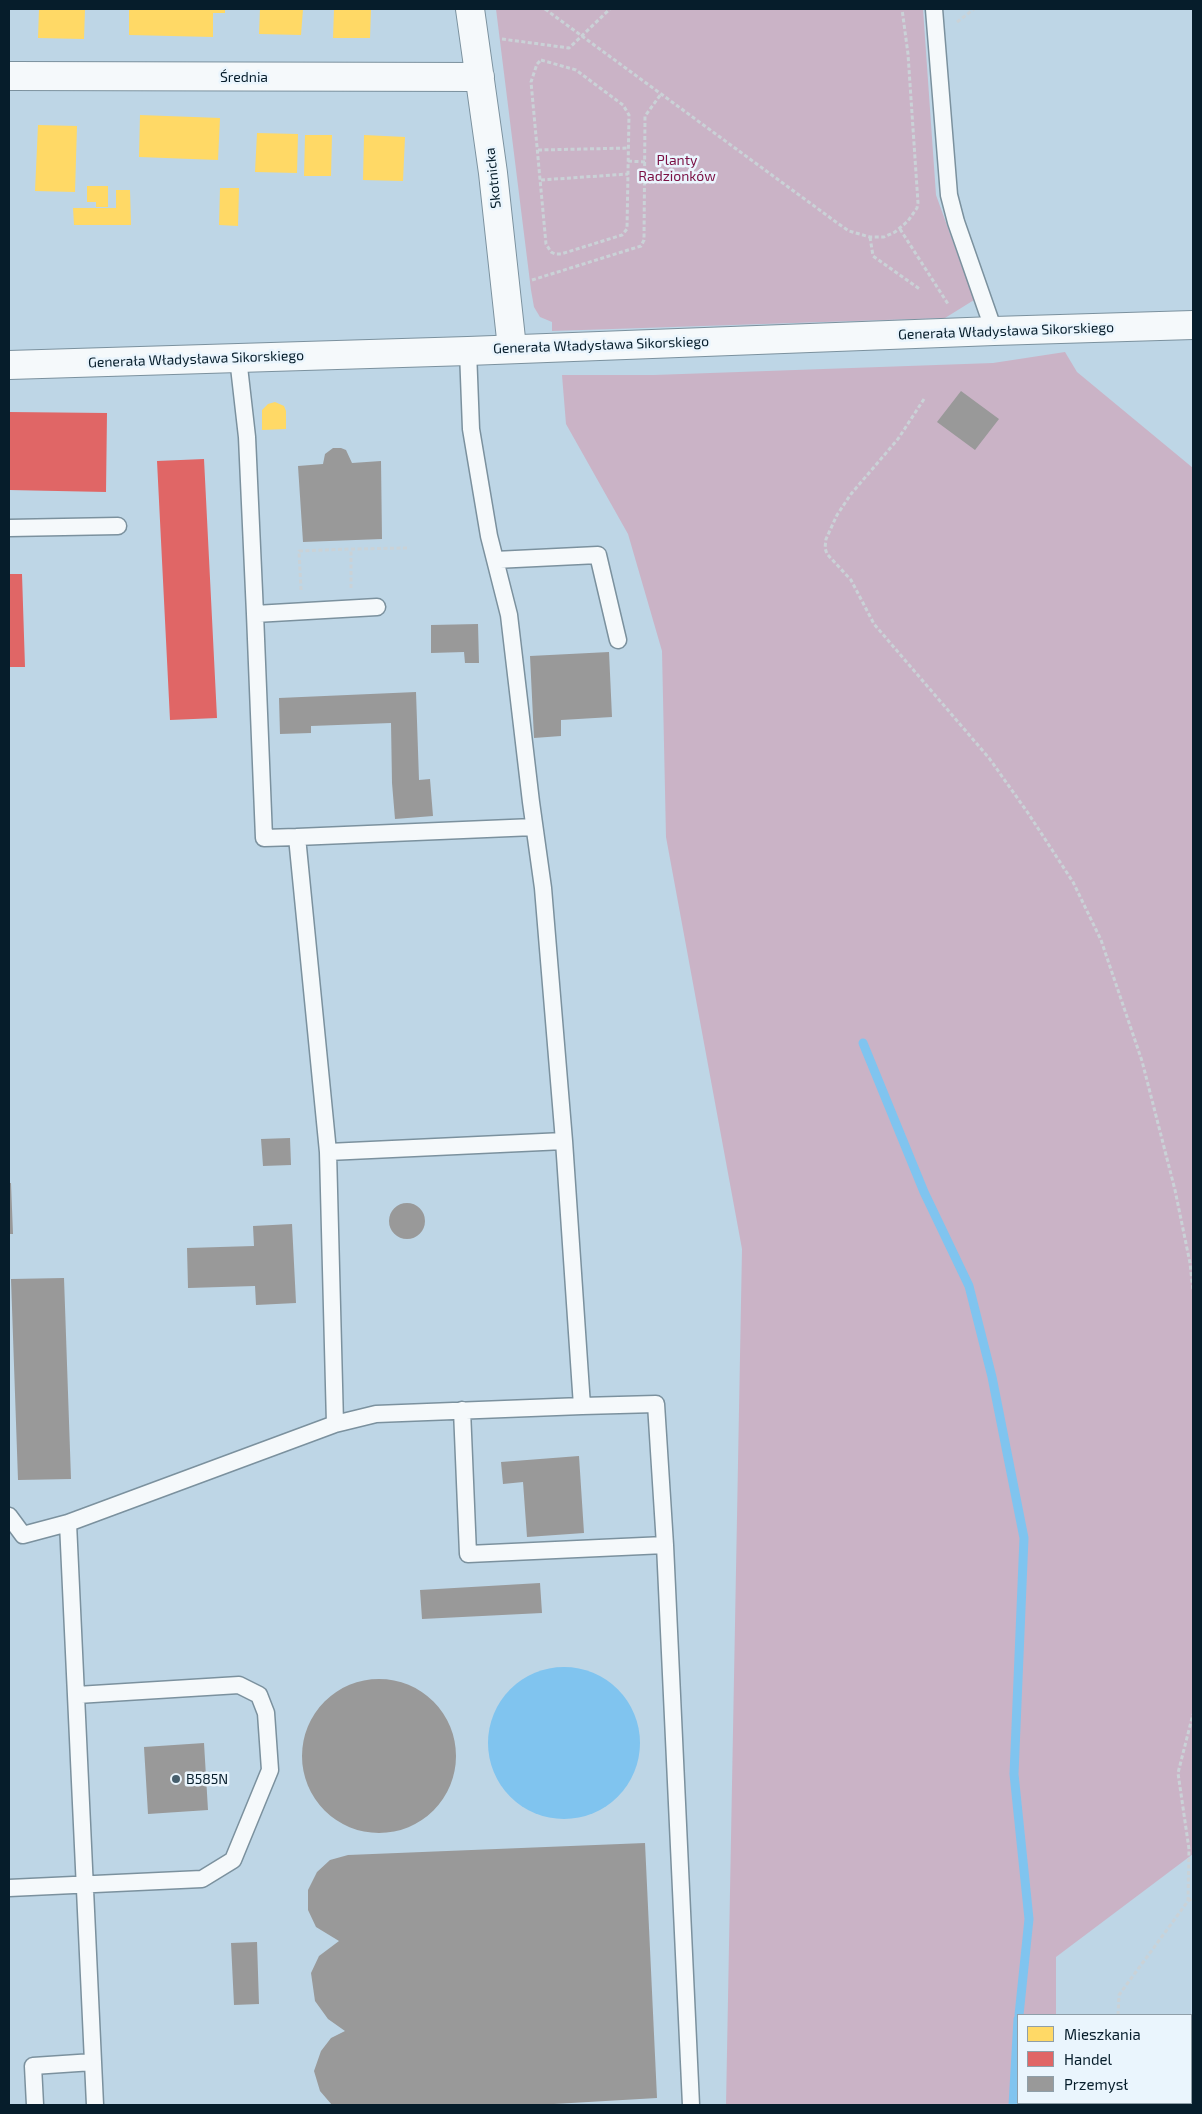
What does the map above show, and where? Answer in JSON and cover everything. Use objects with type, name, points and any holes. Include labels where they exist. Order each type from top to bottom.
[{"type":"street","name":"Skotnicka","points":[[470,9],[493,174],[512,348]]},
{"type":"street","name":"Średnia","points":[[9,76],[480,77]]},
{"type":"street","name":"Generała Władysława Sikorskiego","points":[[9,365],[468,351],[994,331],[1193,326]]},
{"type":"lane","points":[[934,9],[949,195],[956,222],[994,331]]},
{"type":"lane","points":[[468,351],[471,429],[489,536],[509,615],[543,888],[564,1141],[582,1406]]},
{"type":"lane","points":[[238,358],[247,437],[264,838],[534,827]]},
{"type":"lane","points":[[9,528],[118,526]]},
{"type":"lane","points":[[495,560],[598,555],[618,640]]},
{"type":"lane","points":[[256,614],[377,607]]},
{"type":"lane","points":[[297,837],[328,1152],[335,1424]]},
{"type":"lane","points":[[328,1152],[564,1141]]},
{"type":"lane","points":[[9,1516],[23,1535],[68,1523],[335,1424],[376,1414],[656,1404],[665,1545],[691,2105]]},
{"type":"lane","points":[[462,1410],[468,1554],[665,1545]]},
{"type":"lane","points":[[68,1523],[95,2105]]},
{"type":"lane","points":[[9,1888],[202,1879],[232,1860],[270,1770],[266,1713],[259,1695],[239,1685],[77,1695]]},
{"type":"lane","points":[[35,2105],[33,2066],[93,2062]]},
{"type":"path","points":[[545,9],[836,222],[849,231],[870,238],[884,238],[900,229],[914,213],[918,203],[908,54],[902,9]]},
{"type":"path","points":[[494,37],[569,48],[610,9]]},
{"type":"path","points":[[541,60],[576,70],[627,109],[629,115],[629,148],[628,221],[625,232],[622,235],[555,254],[547,248],[531,82],[537,64],[541,60]]},
{"type":"path","points":[[525,282],[641,246],[644,240],[645,116],[660,94]]},
{"type":"path","points":[[538,150],[629,148]]},
{"type":"path","points":[[628,161],[645,162]]},
{"type":"path","points":[[541,180],[628,174]]},
{"type":"path","points":[[900,229],[950,307]]},
{"type":"path","points":[[870,238],[873,256],[921,290]]},
{"type":"path","points":[[924,399],[898,439],[851,494],[826,539],[825,548],[827,554],[851,580],[874,624],[989,758],[1073,882],[1101,940],[1142,1061],[1175,1190],[1190,1263],[1193,1292]]},
{"type":"path","points":[[301,611],[299,551],[407,548]]},
{"type":"path","points":[[351,549],[351,608]]},
{"type":"path","points":[[1188,1901],[1189,1849],[1178,1773],[1193,1714]]},
{"type":"path","points":[[1118,2014],[1119,1995],[1188,1901],[1193,1898]]},
{"type":"green space","name":"Planty Radzionków","points":[[496,9],[923,9],[936,195],[974,300],[945,318],[552,331],[552,322],[540,317],[534,307],[531,290]]},
{"type":"green space","points":[[1065,352],[1077,372],[1193,468],[1193,1854],[1056,1957],[1056,2014],[1017,2014],[1017,2104],[1057,2105],[726,2105],[742,1249],[666,837],[662,651],[628,534],[566,424],[562,375],[654,375],[993,363]]},
{"type":"water","points":[[564,1667],[593,1673],[606,1680],[617,1690],[627,1701],[634,1714],[640,1743],[634,1772],[627,1785],[617,1796],[606,1806],[593,1813],[564,1819],[535,1813],[522,1806],[511,1796],[501,1785],[494,1772],[488,1743],[494,1714],[501,1701],[511,1690],[522,1680],[535,1673]]},
{"type":"building: Mieszkania","points":[[39,9],[85,9],[84,39],[38,38]]},
{"type":"building: Mieszkania","points":[[129,9],[225,9],[225,13],[213,13],[213,37],[129,35]]},
{"type":"building: Mieszkania","points":[[260,9],[303,9],[301,35],[259,34]]},
{"type":"building: Mieszkania","points":[[334,9],[371,9],[370,38],[333,38]]},
{"type":"building: Mieszkania","points":[[140,115],[220,118],[218,160],[139,157]]},
{"type":"building: Mieszkania","points":[[38,125],[77,126],[75,192],[35,191]]},
{"type":"building: Mieszkania","points":[[257,133],[298,134],[297,173],[255,172]]},
{"type":"building: Mieszkania","points":[[305,135],[332,135],[331,176],[304,176]]},
{"type":"building: Mieszkania","points":[[364,135],[405,137],[403,181],[363,180]]},
{"type":"building: Mieszkania","points":[[87,186],[108,186],[108,207],[96,207],[96,202],[87,202]]},
{"type":"building: Mieszkania","points":[[220,188],[239,188],[238,226],[219,225]]},
{"type":"building: Mieszkania","points":[[116,190],[130,190],[131,225],[74,225],[73,208],[116,208]]},
{"type":"building: Mieszkania","points":[[275,402],[284,406],[286,411],[286,429],[262,430],[262,410],[268,404]]},
{"type":"building: Handel","points":[[9,412],[107,413],[106,492],[9,490]]},
{"type":"building: Handel","points":[[204,459],[217,718],[170,720],[157,461]]},
{"type":"building: Handel","points":[[9,574],[22,574],[25,667],[9,667]]},
{"type":"building: Przemysł","points":[[961,391],[999,419],[975,450],[937,422]]},
{"type":"building: Przemysł","points":[[333,448],[346,450],[352,463],[381,461],[382,539],[303,542],[298,466],[323,464],[325,454]]},
{"type":"building: Przemysł","points":[[478,624],[479,663],[465,663],[464,652],[431,653],[431,625]]},
{"type":"building: Przemysł","points":[[609,652],[612,717],[561,720],[561,736],[534,738],[530,656]]},
{"type":"building: Przemysł","points":[[416,692],[419,780],[430,779],[433,816],[395,819],[391,723],[311,726],[311,733],[280,734],[279,698]]},
{"type":"building: Przemysł","points":[[290,1138],[291,1165],[263,1166],[261,1139]]},
{"type":"building: Przemysł","points":[[9,1183],[11,1183],[13,1234],[9,1234]]},
{"type":"building: Przemysł","points":[[407,1203],[420,1208],[425,1221],[420,1234],[407,1239],[394,1234],[389,1221],[394,1208]]},
{"type":"building: Przemysł","points":[[292,1224],[296,1303],[256,1305],[255,1286],[188,1288],[187,1248],[254,1246],[253,1226]]},
{"type":"building: Przemysł","points":[[64,1278],[71,1479],[18,1480],[11,1279]]},
{"type":"building: Przemysł","points":[[579,1456],[584,1533],[527,1537],[523,1482],[503,1484],[501,1462]]},
{"type":"building: Przemysł","points":[[540,1583],[542,1613],[422,1619],[420,1590]]},
{"type":"building: Przemysł","points":[[379,1679],[408,1685],[422,1692],[433,1702],[443,1713],[450,1727],[456,1756],[450,1785],[443,1799],[433,1810],[422,1820],[408,1827],[379,1833],[350,1827],[336,1820],[325,1810],[315,1799],[308,1785],[302,1756],[308,1727],[315,1713],[325,1702],[336,1692],[350,1685]]},
{"type":"building: Przemysł","name":"B585N","points":[[204,1743],[208,1810],[148,1814],[144,1747]]},
{"type":"building: Przemysł","points":[[645,1843],[657,2098],[537,2105],[332,2105],[320,2091],[314,2071],[321,2051],[331,2038],[345,2031],[328,2019],[315,2001],[311,1973],[319,1956],[339,1941],[316,1927],[308,1910],[308,1890],[317,1872],[330,1860],[348,1855]]},
{"type":"building: Przemysł","points":[[257,1942],[259,2004],[234,2005],[231,1943]]},
{"type":"building: Przemysł","points":[[1102,2104],[1148,2104],[1148,2105]]},
{"type":"waterway","points":[[863,1043],[924,1192],[969,1286],[992,1377],[1024,1538],[1014,1774],[1029,1919],[1019,2014]]},
{"type":"waterway","points":[[1013,2105],[1017,2036]]},
{"type":"place","name":"B585N","points":[[176,1779]]}]
